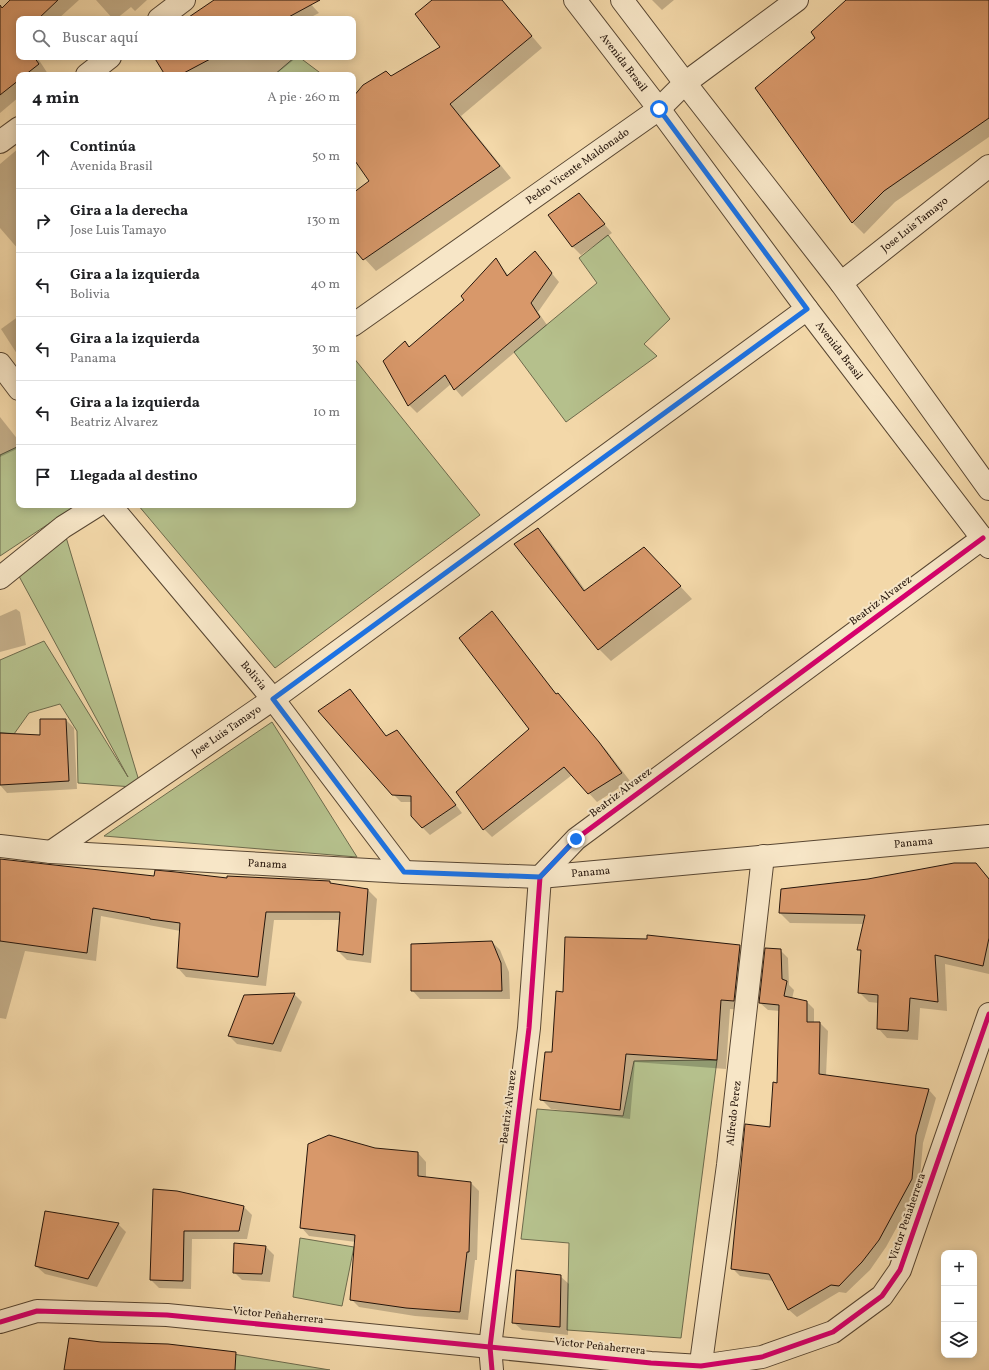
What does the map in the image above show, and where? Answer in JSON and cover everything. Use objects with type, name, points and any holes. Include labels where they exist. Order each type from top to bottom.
[{"type":"street","points":[[163,16],[184,0]]},
{"type":"street","name":"Avenida Brasil","points":[[575,0],[659,109],[807,309],[986,542]]},
{"type":"street","points":[[622,0],[684,84],[841,283],[989,489]]},
{"type":"street","name":"Pedro Vicente Maldonado","points":[[356,323],[659,109],[684,84],[796,0]]},
{"type":"street","points":[[91,72],[106,60]]},
{"type":"street","points":[[0,142],[16,130]]},
{"type":"street","name":"Jose Luis Tamayo","points":[[841,283],[989,166]]},
{"type":"street","name":"Jose Luis Tamayo","points":[[51,852],[273,699],[807,309]]},
{"type":"street","points":[[0,364],[16,385]]},
{"type":"street","points":[[0,578],[63,527],[93,508]]},
{"type":"street","name":"Bolivia","points":[[113,508],[273,699],[404,872]]},
{"type":"street","name":"Beatriz Alvarez","points":[[492,1370],[490,1347],[529,1028],[540,877],[576,839],[986,542]]},
{"type":"street","name":"Panama","points":[[0,846],[51,852],[404,872],[540,877],[989,836]]},
{"type":"street","name":"Alfredo Perez","points":[[700,1368],[728,1165],[763,856]]},
{"type":"street","name":"Victor Peñaherrera","points":[[0,1322],[37,1311],[167,1315],[700,1368],[762,1357],[833,1332],[882,1296],[900,1270],[989,1014]]},
{"type":"green space","points":[[292,60],[303,60],[319,72],[278,72]]},
{"type":"green space","points":[[608,235],[670,319],[644,344],[657,356],[566,422],[514,352],[597,283],[579,258]]},
{"type":"green space","points":[[356,361],[480,515],[275,668],[141,508],[356,508]]},
{"type":"green space","points":[[16,447],[16,508],[72,508],[0,556],[0,455]]},
{"type":"green space","points":[[63,527],[139,781],[133,787],[78,783],[77,731],[60,704],[29,713],[14,734],[0,733],[0,660],[44,641],[128,777],[14,567]]},
{"type":"green space","points":[[272,722],[357,857],[104,836]]},
{"type":"green space","points":[[717,1060],[681,1338],[567,1330],[569,1243],[521,1239],[537,1109],[623,1116],[634,1061]]},
{"type":"green space","points":[[300,1238],[354,1247],[342,1306],[293,1297]]},
{"type":"green space","points":[[233,1354],[330,1370],[233,1370]]},
{"type":"building","points":[[10,0],[58,0],[41,16],[16,16],[16,60],[36,60],[39,64],[29,72],[16,72],[16,82],[0,95],[0,5],[2,8]]},
{"type":"building","points":[[214,0],[320,0],[291,16],[190,16]]},
{"type":"building","points":[[432,0],[502,0],[532,36],[450,104],[500,166],[363,260],[356,252],[356,191],[369,181],[356,162],[356,93],[363,85],[386,71],[391,76],[440,47],[415,14]]},
{"type":"building","points":[[846,0],[989,0],[989,118],[884,191],[852,223],[755,88],[815,38],[811,32]]},
{"type":"building","points":[[156,60],[208,60],[186,72],[163,72]]},
{"type":"building","points":[[579,193],[605,224],[572,247],[548,215]]},
{"type":"building","points":[[535,251],[552,273],[531,303],[540,317],[454,390],[445,375],[408,406],[383,361],[405,341],[409,347],[464,300],[461,296],[496,258],[507,276]]},
{"type":"building","points":[[538,528],[584,591],[644,547],[681,586],[598,650],[514,544]]},
{"type":"building","points":[[492,611],[556,694],[558,693],[599,742],[622,773],[588,794],[564,767],[483,830],[456,792],[529,729],[459,638]]},
{"type":"building","points":[[350,689],[386,736],[397,730],[456,805],[422,828],[411,816],[411,796],[392,795],[318,711]]},
{"type":"building","points":[[40,719],[66,719],[69,781],[0,785],[0,733],[40,735]]},
{"type":"building","points":[[0,859],[154,876],[155,870],[227,878],[227,876],[330,881],[330,883],[368,889],[363,955],[337,951],[340,912],[266,912],[258,977],[177,968],[180,923],[93,908],[87,953],[0,941]]},
{"type":"building","points":[[954,863],[976,863],[989,879],[989,938],[983,966],[935,955],[938,1002],[910,998],[908,1031],[877,1029],[878,995],[858,993],[861,950],[857,950],[865,915],[779,913],[781,889],[868,879]]},
{"type":"building","points":[[647,935],[740,945],[734,1001],[721,1000],[717,1060],[626,1054],[620,1110],[540,1100],[545,1052],[552,1052],[556,991],[563,992],[565,937],[647,939]]},
{"type":"building","points":[[492,941],[501,963],[502,991],[411,991],[411,944]]},
{"type":"building","points":[[765,948],[781,949],[782,979],[787,981],[784,996],[807,1001],[807,1022],[820,1022],[819,1074],[929,1089],[916,1135],[912,1179],[879,1240],[862,1262],[839,1286],[831,1285],[788,1310],[769,1274],[731,1269],[745,1124],[770,1127],[773,1082],[777,1083],[779,1005],[759,1003]]},
{"type":"building","points":[[295,993],[273,1044],[228,1036],[244,995]]},
{"type":"building","points":[[329,1135],[375,1148],[418,1152],[418,1176],[471,1182],[469,1252],[467,1252],[460,1312],[406,1308],[350,1300],[355,1235],[300,1228],[308,1144]]},
{"type":"building","points":[[153,1189],[177,1191],[244,1206],[239,1231],[184,1231],[183,1281],[150,1280]]},
{"type":"building","points":[[45,1211],[119,1223],[88,1279],[35,1266]]},
{"type":"building","points":[[234,1243],[266,1246],[262,1274],[233,1273]]},
{"type":"building","points":[[516,1270],[561,1275],[560,1327],[512,1323]]},
{"type":"building","points":[[69,1338],[101,1342],[168,1344],[236,1352],[235,1370],[64,1370]]},
{"type":"cycle path","points":[[492,1370],[490,1347],[529,1028],[540,877],[576,839],[983,538]]},
{"type":"cycle path","points":[[0,1322],[37,1311],[167,1315],[651,1363],[701,1366],[762,1357],[833,1332],[882,1296],[900,1270],[989,1014]]},
{"type":"route","points":[[576,839],[540,877],[404,872],[273,699],[807,309],[659,109]]}]
